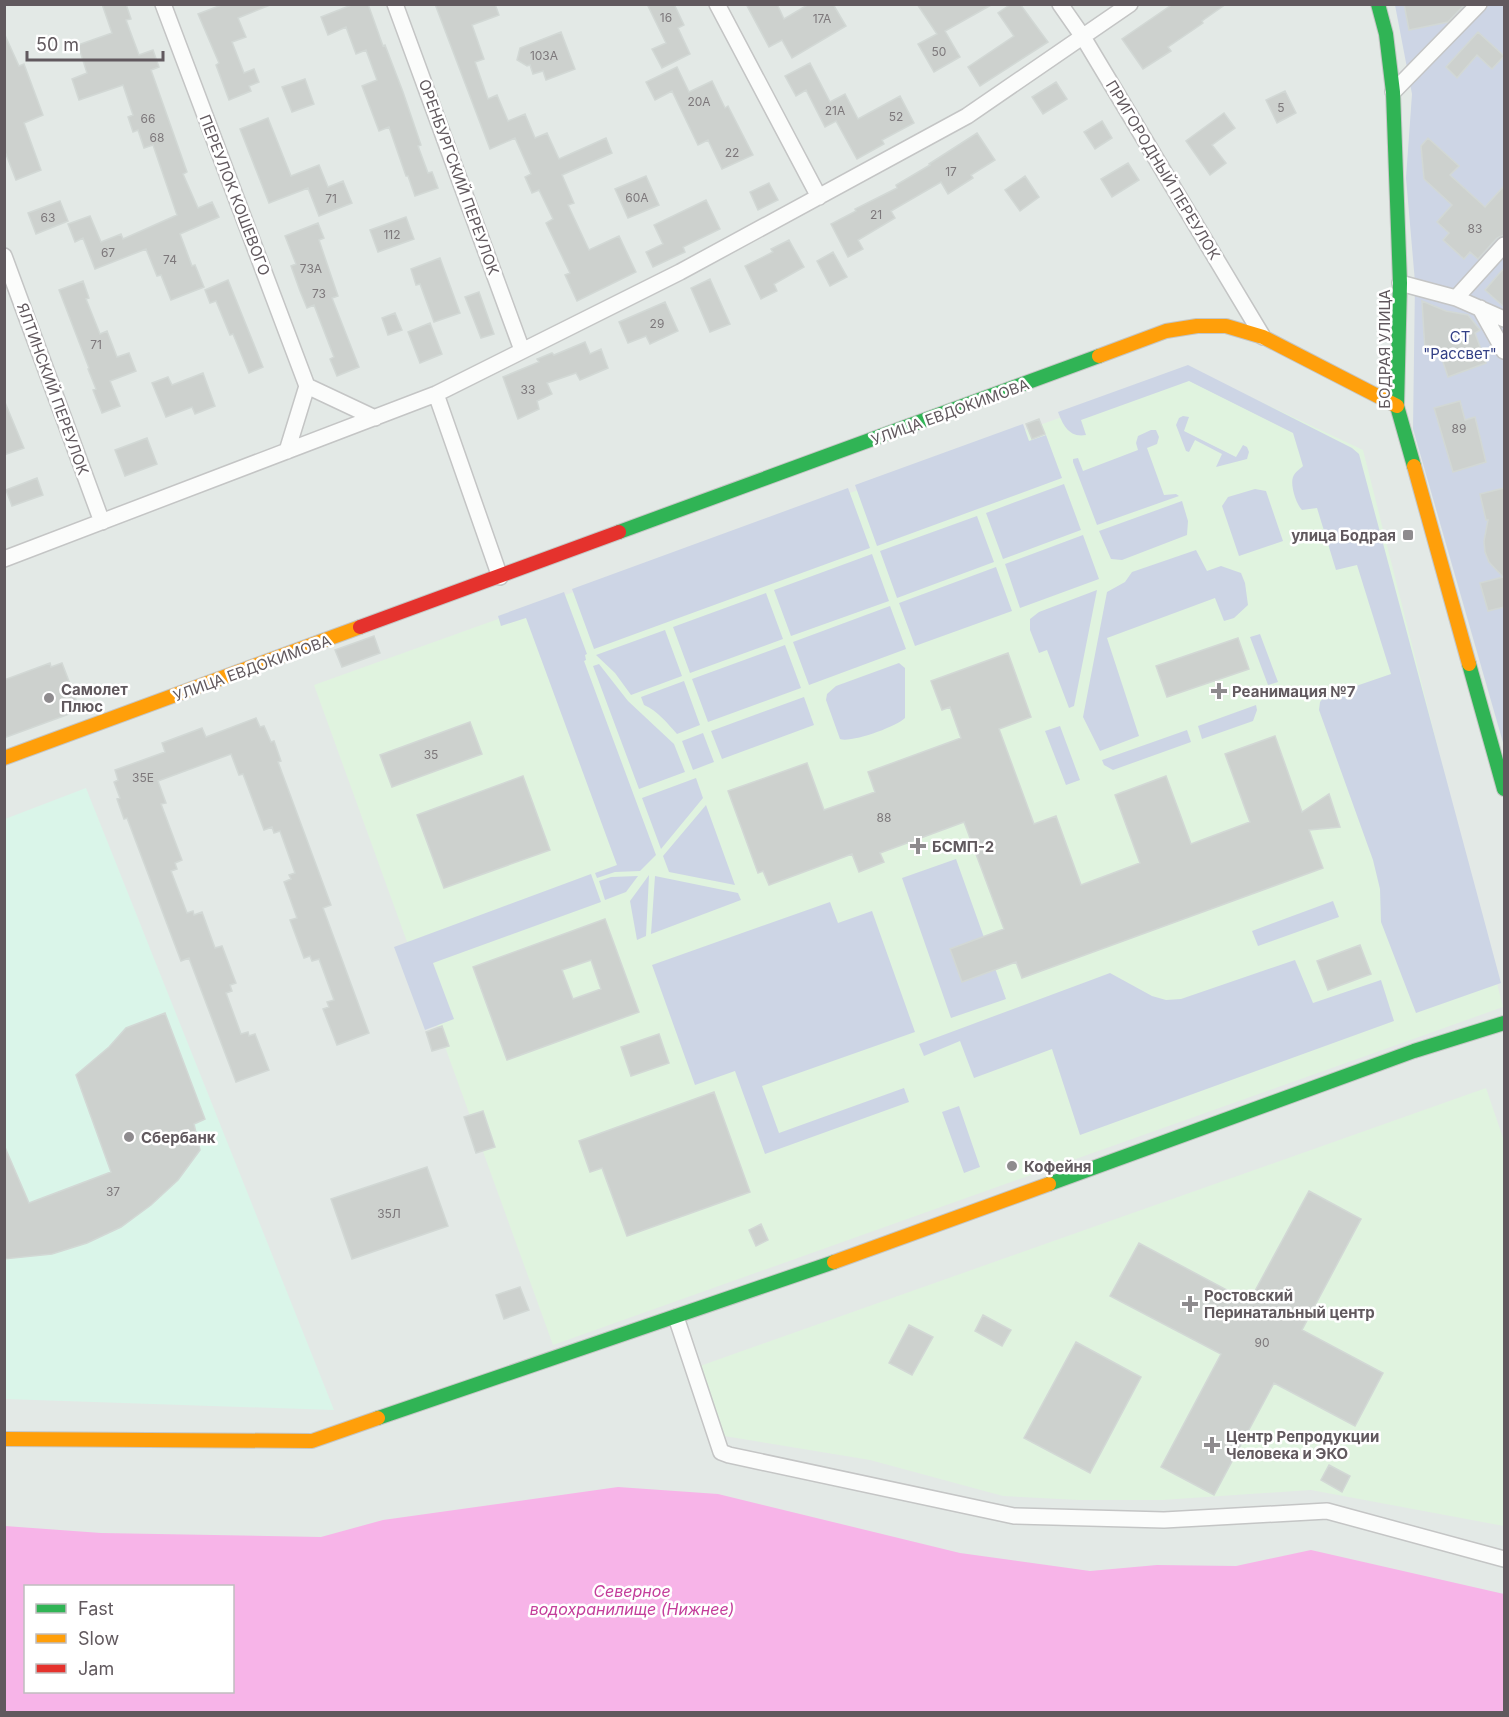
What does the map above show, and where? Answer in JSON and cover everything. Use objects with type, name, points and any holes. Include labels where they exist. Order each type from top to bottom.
[{"type":"street","name":"ПЕРЕУЛОК КОШЕВОГО","points":[[163,4],[307,386]]},
{"type":"street","name":"ОРЕНБУРГСКИЙ ПЕРЕУЛОК","points":[[395,4],[522,350]]},
{"type":"street","points":[[717,4],[819,197]]},
{"type":"street","name":"ПРИГОРОДНЫЙ ПЕРЕУЛОК","points":[[1060,4],[1083,37],[1263,337]]},
{"type":"street","points":[[4,559],[436,394],[680,272],[967,116],[1130,4]]},
{"type":"street","name":"БОДРАЯ УЛИЦА","points":[[1378,4],[1386,34],[1393,92],[1400,283],[1397,406],[1504,789]]},
{"type":"street","points":[[1393,92],[1479,4]]},
{"type":"street","points":[[1456,298],[1504,245]]},
{"type":"street","name":"ЯЛТИНСКИЙ ПЕРЕУЛОК","points":[[4,256],[102,522]]},
{"type":"street","points":[[1400,283],[1456,298],[1504,319]]},
{"type":"street","points":[[1480,308],[1504,351]]},
{"type":"street","name":"УЛИЦА ЕВДОКИМОВА","points":[[4,758],[1166,332],[1197,326],[1226,326],[1263,337],[1397,406]]},
{"type":"street","points":[[287,451],[307,386],[375,418]]},
{"type":"street","points":[[436,394],[500,577]]},
{"type":"street","points":[[4,1439],[312,1441],[676,1317],[1414,1051],[1504,1023]]},
{"type":"street","points":[[676,1317],[721,1452],[729,1455],[1014,1516],[1164,1520],[1328,1511],[1504,1559]]},
{"type":"shaded area","name":"БСМП-2","points":[[1193,370],[1363,450],[1503,1007],[553,1345],[314,685]]},
{"type":"shaded area","points":[[86,788],[334,1410],[5,1399],[5,819]]},
{"type":"shaded area","name":"Ростовский Перинатальный центр","points":[[1486,1088],[1504,1141],[1504,1526],[1311,1490],[1162,1500],[1079,1500],[1003,1496],[870,1460],[724,1436],[700,1366]]},
{"type":"green space","name":"СТ \"Рассвет\"","points":[[1395,5],[1504,5],[1504,746],[1413,429],[1415,282],[1406,178],[1412,94]]},
{"type":"green space","points":[[1188,365],[1352,448],[1359,454],[1501,983],[1416,1013],[1381,922],[1380,889],[1373,860],[1319,710],[1320,702],[1324,697],[1391,674],[1357,565],[1336,570],[1317,508],[1302,510],[1296,499],[1292,485],[1293,477],[1303,466],[1293,433],[1189,381],[1081,420],[1086,435],[1075,434],[1068,430],[1058,412]]},
{"type":"green space","points":[[1189,417],[1184,431],[1236,457],[1243,445],[1249,452],[1247,459],[1216,467],[1222,454],[1195,440],[1189,452],[1186,451],[1176,425],[1179,418]]},
{"type":"green space","points":[[1023,424],[1029,441],[1046,435],[1062,478],[877,546],[855,485]]},
{"type":"green space","points":[[1156,430],[1159,437],[1157,444],[1147,448],[1164,495],[1179,496],[1097,525],[1073,459],[1078,458],[1083,471],[1138,450],[1136,443],[1138,436]]},
{"type":"green space","points":[[1064,484],[1081,530],[1003,559],[986,513]]},
{"type":"green space","points":[[848,488],[870,548],[594,649],[572,589]]},
{"type":"green space","points":[[1255,489],[1266,491],[1283,541],[1239,556],[1222,506],[1228,497]]},
{"type":"green space","points":[[1182,501],[1188,521],[1187,535],[1122,560],[1111,559],[1099,531]]},
{"type":"green space","points":[[977,516],[994,562],[897,598],[880,551]]},
{"type":"green space","points":[[1083,535],[1099,579],[1020,608],[1005,564]]},
{"type":"green space","points":[[1196,550],[1207,571],[1221,566],[1241,573],[1248,605],[1234,618],[1224,621],[1215,598],[1107,638],[1139,736],[1100,751],[1083,717],[1107,592],[1125,582],[1132,572]]},
{"type":"green space","points":[[872,554],[889,601],[791,636],[774,590]]},
{"type":"green space","points":[[996,567],[1012,611],[915,646],[899,603]]},
{"type":"green space","points":[[1097,590],[1074,706],[1069,708],[1047,650],[1039,653],[1030,630],[1030,619],[1039,612]]},
{"type":"green space","points":[[564,592],[587,654],[584,661],[656,855],[640,871],[615,872],[597,878],[595,873],[617,865],[526,618],[501,626],[498,616]]},
{"type":"green space","points":[[766,593],[783,639],[690,673],[673,627]]},
{"type":"green space","points":[[890,606],[906,649],[809,685],[793,642]]},
{"type":"green space","points":[[665,630],[682,676],[631,695],[615,673],[596,655]]},
{"type":"green space","points":[[1260,634],[1278,682],[1268,685],[1250,637]]},
{"type":"green space","points":[[785,645],[801,688],[708,722],[692,679]]},
{"type":"green space","points":[[899,663],[905,668],[905,718],[893,726],[873,733],[854,739],[840,739],[826,700],[827,694],[836,686]]},
{"type":"green space","points":[[599,664],[628,701],[674,744],[685,772],[639,789],[593,666]]},
{"type":"green space","points":[[684,681],[700,725],[677,734],[658,714],[644,705],[641,697]]},
{"type":"green space","points":[[804,697],[814,725],[722,759],[711,731]]},
{"type":"green space","points":[[1256,705],[1257,710],[1253,721],[1202,739],[1198,726]]},
{"type":"green space","points":[[1060,726],[1080,780],[1066,785],[1045,731]]},
{"type":"green space","points":[[1187,730],[1191,742],[1113,770],[1104,765],[1102,760]]},
{"type":"green space","points":[[703,733],[714,762],[693,770],[682,741]]},
{"type":"green space","points":[[696,778],[703,798],[661,849],[642,798]]},
{"type":"green space","points":[[706,805],[735,885],[669,872],[663,856]]},
{"type":"green space","points":[[956,859],[1006,999],[951,1018],[902,878]]},
{"type":"green space","points":[[591,874],[601,902],[433,963],[454,1019],[425,1030],[394,947]]},
{"type":"green space","points":[[649,875],[646,936],[637,940],[630,901]]},
{"type":"green space","points":[[638,876],[626,892],[605,900],[599,881],[611,877]]},
{"type":"green space","points":[[655,876],[738,893],[741,900],[651,934]]},
{"type":"green space","points":[[1333,901],[1339,917],[1258,946],[1252,931]]},
{"type":"green space","points":[[830,902],[838,923],[872,911],[915,1032],[762,1086],[779,1133],[904,1088],[909,1102],[765,1154],[735,1071],[695,1085],[652,965]]},
{"type":"green space","points":[[1295,960],[1313,1003],[1381,980],[1394,1021],[1080,1135],[1052,1049],[974,1078],[960,1041],[924,1056],[919,1044],[1110,973],[1152,996],[1166,1000],[1181,999]]},
{"type":"green space","points":[[959,1106],[980,1167],[964,1173],[942,1112]]},
{"type":"water","name":"Северное водохранилище (Нижнее)","points":[[618,1487],[718,1494],[960,1553],[1090,1571],[1157,1565],[1236,1566],[1311,1550],[1504,1594],[1504,1712],[5,1712],[5,1526],[101,1533],[321,1537],[383,1520]]},
{"type":"building","points":[[102,4],[126,4],[131,19],[126,20],[139,55],[153,50],[159,67],[151,70],[187,172],[183,174],[198,208],[212,202],[219,217],[180,234],[192,266],[195,265],[204,287],[171,300],[161,275],[157,276],[146,249],[95,269],[83,238],[75,242],[68,224],[90,216],[101,242],[121,234],[123,239],[177,215],[153,145],[144,148],[138,130],[133,132],[128,117],[133,115],[123,85],[79,100],[72,79],[87,73],[78,45],[112,33]]},
{"type":"building","points":[[224,4],[270,5],[238,18],[246,37],[232,42],[244,73],[254,69],[259,82],[249,86],[251,91],[229,100],[216,65],[219,63],[198,14]]},
{"type":"building","points":[[354,4],[368,4],[403,92],[428,173],[432,172],[438,188],[415,196],[389,127],[379,131],[362,86],[377,80],[366,50],[356,54],[346,27],[328,35],[321,17]]},
{"type":"building","points":[[435,4],[495,4],[499,15],[472,25],[484,59],[475,62],[488,99],[497,95],[508,121],[525,114],[535,138],[547,133],[559,159],[606,138],[612,153],[562,175],[574,203],[568,205],[589,250],[619,236],[636,272],[577,301],[565,275],[570,273],[546,223],[553,219],[539,190],[532,193],[525,177],[531,174],[515,138],[490,149]]},
{"type":"building","points":[[647,4],[674,4],[684,25],[678,28],[690,54],[662,68],[652,49],[666,43]]},
{"type":"building","points":[[746,4],[777,4],[784,19],[809,4],[833,4],[846,26],[792,58],[782,40],[769,47]]},
{"type":"building","points":[[917,4],[993,4],[945,31],[960,57],[934,72],[918,44],[937,34]]},
{"type":"building","points":[[1011,4],[1020,4],[1048,42],[980,86],[968,67],[1014,36],[998,13]]},
{"type":"building","points":[[1173,4],[1226,4],[1168,47],[1171,51],[1143,69],[1122,39]]},
{"type":"building","points":[[1404,4],[1465,4],[1448,22],[1409,30]]},
{"type":"building","points":[[561,32],[575,69],[546,80],[543,71],[533,74],[530,65],[527,66],[517,60],[520,48]]},
{"type":"building","points":[[1478,32],[1504,56],[1492,69],[1477,55],[1457,78],[1446,67]]},
{"type":"building","points":[[4,33],[19,66],[24,64],[43,115],[24,123],[41,170],[16,180],[4,149]]},
{"type":"building","points":[[810,63],[830,102],[845,94],[858,119],[900,96],[914,123],[882,140],[884,144],[857,159],[836,121],[825,127],[806,90],[796,96],[785,76]]},
{"type":"building","points":[[677,67],[689,92],[712,81],[725,108],[728,106],[753,155],[722,169],[708,140],[698,145],[672,91],[655,100],[646,82]]},
{"type":"building","points":[[305,79],[314,104],[292,112],[282,87]]},
{"type":"building","points":[[1056,82],[1067,99],[1043,114],[1032,97]]},
{"type":"building","points":[[1285,91],[1296,113],[1277,123],[1266,100]]},
{"type":"building","points":[[1224,113],[1235,128],[1212,145],[1226,163],[1210,175],[1186,141]]},
{"type":"building","points":[[268,118],[291,176],[319,165],[328,187],[343,181],[352,203],[319,216],[308,188],[269,203],[240,129]]},
{"type":"building","points":[[1102,121],[1112,138],[1095,149],[1084,132]]},
{"type":"building","points":[[977,133],[995,160],[971,175],[973,178],[948,194],[941,182],[891,211],[895,218],[858,240],[863,249],[848,257],[831,224],[897,188],[896,185]]},
{"type":"building","points":[[1428,138],[1459,166],[1450,175],[1485,207],[1504,186],[1504,235],[1497,238],[1478,259],[1470,252],[1464,259],[1443,240],[1449,233],[1437,222],[1452,205],[1424,179],[1421,146]]},
{"type":"building","points":[[1128,163],[1139,180],[1112,197],[1101,179]]},
{"type":"building","points":[[646,176],[659,205],[628,218],[615,189]]},
{"type":"building","points":[[1025,176],[1039,197],[1020,211],[1005,190]]},
{"type":"building","points":[[769,183],[778,200],[758,210],[750,192]]},
{"type":"building","points":[[706,200],[720,229],[683,247],[685,252],[653,267],[646,252],[663,244],[654,225]]},
{"type":"building","points":[[60,201],[68,221],[36,234],[28,213]]},
{"type":"building","points":[[406,217],[414,239],[378,252],[370,230]]},
{"type":"building","points":[[318,223],[324,238],[319,240],[338,296],[332,298],[359,367],[337,376],[330,359],[334,357],[314,305],[307,308],[300,291],[291,266],[296,264],[285,236]]},
{"type":"building","points":[[789,240],[804,267],[774,284],[777,291],[761,299],[745,266],[773,252],[771,249]]},
{"type":"building","points":[[833,252],[847,277],[830,286],[817,261]]},
{"type":"building","points":[[440,258],[460,313],[434,322],[420,284],[416,285],[411,269]]},
{"type":"building","points":[[1504,268],[1504,307],[1485,290]]},
{"type":"building","points":[[710,279],[730,324],[710,332],[691,288]]},
{"type":"building","points":[[228,280],[263,367],[249,373],[216,301],[210,303],[205,290]]},
{"type":"building","points":[[83,281],[89,298],[86,299],[100,334],[107,331],[117,357],[129,353],[136,371],[110,381],[120,406],[102,413],[93,390],[96,389],[89,368],[59,290]]},
{"type":"building","points":[[479,292],[494,334],[481,338],[465,297]]},
{"type":"building","points":[[1422,301],[1446,311],[1468,315],[1480,330],[1475,333],[1486,363],[1448,377],[1439,350],[1425,351]]},
{"type":"building","points":[[665,302],[678,331],[650,344],[646,336],[628,343],[619,322]]},
{"type":"building","points":[[395,313],[402,330],[388,335],[382,318]]},
{"type":"building","points":[[430,323],[442,354],[420,363],[408,332]]},
{"type":"building","points":[[585,342],[590,354],[601,349],[608,368],[580,380],[576,373],[547,383],[552,394],[537,401],[539,409],[518,419],[503,377],[539,362],[537,359],[552,353],[554,355]]},
{"type":"building","points":[[203,373],[215,406],[195,414],[192,407],[166,417],[152,383],[168,377],[172,385]]},
{"type":"building","points":[[4,400],[24,448],[4,455]]},
{"type":"building","points":[[1460,401],[1465,420],[1475,417],[1486,462],[1453,472],[1434,408]]},
{"type":"building","points":[[1039,419],[1045,434],[1032,439],[1026,424]]},
{"type":"building","points":[[147,438],[157,464],[125,476],[115,450]]},
{"type":"building","points":[[37,478],[43,495],[12,506],[6,490]]},
{"type":"building","points":[[1504,488],[1504,607],[1488,611],[1480,583],[1503,577],[1489,562],[1485,552],[1484,541],[1488,520],[1486,520],[1480,494]]},
{"type":"building","points":[[374,636],[380,653],[342,667],[335,650]]},
{"type":"building","points":[[1238,638],[1249,669],[1167,697],[1156,666]]},
{"type":"building","points":[[1008,653],[1031,717],[999,729],[1034,824],[1056,816],[1081,885],[1140,863],[1115,795],[1166,776],[1191,844],[1250,822],[1225,754],[1275,736],[1302,812],[1329,794],[1340,827],[1309,830],[1323,868],[1022,978],[1016,962],[962,982],[950,949],[1004,929],[964,822],[880,853],[884,862],[859,872],[852,854],[769,885],[763,871],[758,873],[728,791],[807,763],[824,810],[875,792],[868,772],[961,738],[950,707],[942,710],[931,681]]},
{"type":"building","points":[[50,663],[51,667],[62,663],[80,710],[4,738],[4,680]]},
{"type":"building","points":[[256,718],[260,727],[264,726],[271,742],[274,741],[281,761],[278,762],[331,905],[323,908],[369,1033],[337,1045],[323,1009],[329,1007],[327,1002],[334,1000],[319,959],[312,961],[310,956],[304,958],[290,920],[297,918],[284,882],[291,879],[289,875],[295,873],[280,831],[274,833],[272,827],[264,830],[243,774],[239,775],[231,754],[158,781],[166,803],[161,804],[182,860],[175,863],[177,869],[171,871],[187,913],[193,911],[194,915],[202,912],[215,948],[222,946],[236,983],[230,985],[232,991],[226,993],[241,1034],[248,1032],[249,1036],[255,1034],[269,1070],[236,1082],[189,958],[181,961],[127,818],[124,819],[114,782],[118,780],[115,770],[165,752],[162,743],[202,728],[206,737]]},
{"type":"building","points":[[470,722],[482,754],[392,787],[380,755]]},
{"type":"building","points":[[523,776],[550,850],[444,888],[417,815]]},
{"type":"building","points":[[605,919],[639,1012],[507,1060],[473,967]],"holes":[[[591,960],[601,989],[573,999],[562,970]]]},
{"type":"building","points":[[1360,945],[1371,974],[1328,990],[1317,961]]},
{"type":"building","name":"Сбербанк","points":[[165,1013],[205,1119],[194,1124],[200,1150],[178,1180],[151,1205],[121,1227],[87,1243],[52,1254],[4,1259],[4,1145],[29,1203],[111,1172],[76,1075],[109,1047],[126,1028]]},
{"type":"building","points":[[442,1026],[449,1046],[432,1051],[426,1032]]},
{"type":"building","points":[[659,1034],[669,1063],[631,1076],[621,1047]]},
{"type":"building","points":[[714,1092],[750,1192],[627,1236],[602,1168],[590,1172],[579,1141]]},
{"type":"building","points":[[483,1111],[495,1147],[476,1153],[464,1117]]},
{"type":"building","points":[[427,1167],[448,1226],[352,1259],[331,1199]]},
{"type":"building","points":[[1309,1191],[1361,1219],[1302,1330],[1383,1373],[1355,1426],[1274,1383],[1214,1495],[1161,1467],[1221,1354],[1110,1296],[1139,1243],[1249,1302]]},
{"type":"building","points":[[761,1224],[768,1240],[756,1246],[749,1230]]},
{"type":"building","points":[[520,1287],[529,1310],[504,1319],[496,1295]]},
{"type":"building","points":[[983,1315],[1011,1330],[1002,1346],[975,1331]]},
{"type":"building","points":[[909,1325],[933,1337],[912,1375],[889,1363]]},
{"type":"building","points":[[1076,1342],[1141,1377],[1090,1473],[1024,1438]]},
{"type":"building","points":[[1329,1465],[1350,1476],[1342,1492],[1321,1480]]},
{"type":"traffic: fast","points":[[1378,4],[1386,34],[1393,92],[1400,283],[1397,406],[1414,466]]},
{"type":"traffic: fast","points":[[619,532],[1099,356]]},
{"type":"traffic: fast","points":[[1469,664],[1504,789]]},
{"type":"traffic: fast","points":[[1049,1184],[1414,1051],[1504,1023]]},
{"type":"traffic: fast","points":[[378,1418],[834,1262]]},
{"type":"traffic: slow","points":[[1099,356],[1166,331],[1197,326],[1226,326],[1263,337],[1397,406]]},
{"type":"traffic: slow","points":[[1414,466],[1469,664]]},
{"type":"traffic: slow","points":[[4,758],[360,627]]},
{"type":"traffic: slow","points":[[834,1262],[1049,1184]]},
{"type":"traffic: slow","points":[[4,1439],[312,1441],[378,1418]]},
{"type":"traffic: jam","points":[[360,627],[619,532]]},
{"type":"place","name":"улица Бодрая","points":[[1408,535]]},
{"type":"place","name":"Реанимация №7","points":[[1219,691]]},
{"type":"place","name":"Самолет Плюс","points":[[49,698]]},
{"type":"place","name":"БСМП-2","points":[[918,846]]},
{"type":"place","name":"Сбербанк","points":[[129,1137]]},
{"type":"place","name":"Кофейня","points":[[1012,1166]]},
{"type":"place","name":"Ростовский Перинатальный центр","points":[[1190,1304]]},
{"type":"place","name":"Центр Репродукции Человека и ЭКО","points":[[1212,1445]]}]
